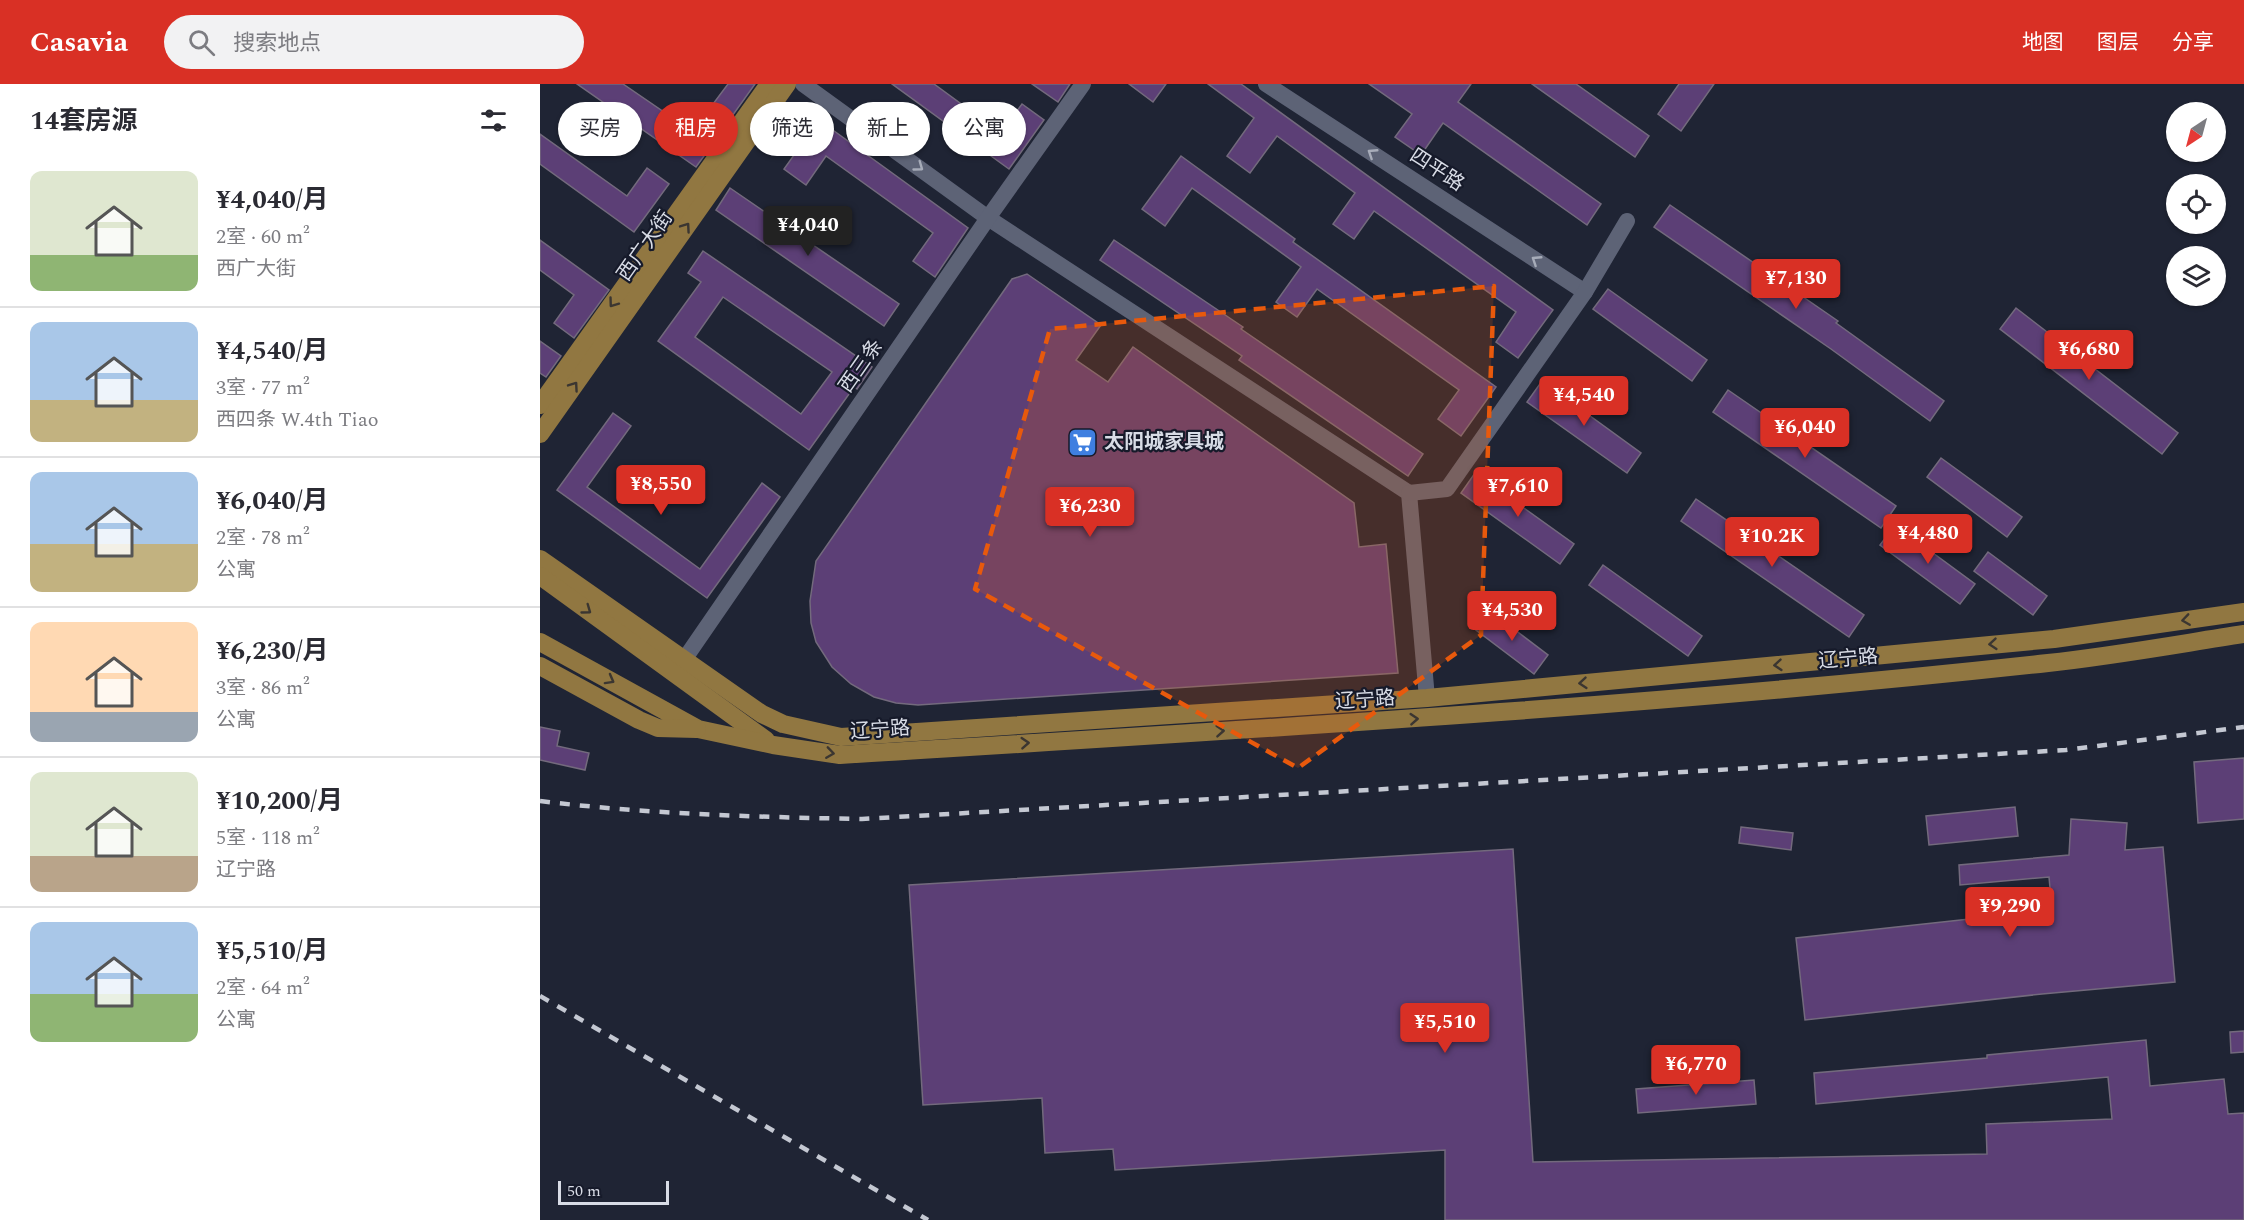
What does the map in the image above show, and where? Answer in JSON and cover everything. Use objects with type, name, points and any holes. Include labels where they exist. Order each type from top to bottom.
[{"type":"main road","points":[[540,405],[769,84]]},
{"type":"main road","name":"西广大街","points":[[540,434],[787,84]]},
{"type":"main road","name":"辽宁路","points":[[540,559],[680,667],[773,745],[840,755],[1428,718],[1681,698],[2051,663],[2244,634]]},
{"type":"main road","name":"辽宁路","points":[[540,576],[680,667],[762,714],[783,724],[841,737],[1427,698],[2054,639],[2244,612]]},
{"type":"main road","points":[[540,642],[698,729]]},
{"type":"main road","points":[[540,666],[658,728],[698,729],[773,745]]},
{"type":"street","points":[[803,84],[988,218],[1409,494],[1447,489],[1585,292],[1627,221]]},
{"type":"street","name":"西三条","points":[[680,667],[988,218],[1083,84]]},
{"type":"street","name":"四平路","points":[[1266,84],[1585,292]]},
{"type":"street","points":[[1409,494],[1427,698]]},
{"type":"highlighted area","points":[[1494,286],[1481,635],[1298,768],[975,589],[1050,329]]},
{"type":"building","points":[[577,84],[623,84],[654,105],[654,138],[642,129],[642,102],[603,102]]},
{"type":"building","points":[[728,84],[755,84],[738,108],[738,102],[714,102]]},
{"type":"building","points":[[892,84],[934,84],[959,102],[942,102],[942,120],[930,112],[930,102],[917,102]]},
{"type":"building","points":[[1032,84],[1070,84],[1058,102]]},
{"type":"building","points":[[1129,84],[1166,84],[1153,102]]},
{"type":"building","points":[[1208,84],[1241,84],[1553,310],[1518,358],[1496,342],[1516,312],[1374,211],[1354,239],[1333,224],[1355,193],[1277,136],[1250,173],[1227,156],[1254,118]]},
{"type":"building","points":[[1369,84],[1471,84],[1458,102],[1601,204],[1587,225],[1443,123],[1421,155],[1395,137],[1412,114]]},
{"type":"building","points":[[1532,84],[1576,84],[1649,136],[1635,157]]},
{"type":"building","points":[[1679,84],[1714,84],[1681,131],[1658,114]]},
{"type":"building","points":[[1026,107],[1044,120],[1026,145]]},
{"type":"building","points":[[834,131],[846,140],[846,156],[869,156],[968,228],[935,277],[913,261],[933,233],[826,156],[834,156]]},
{"type":"building","points":[[540,134],[558,147],[558,156],[571,156],[627,196],[647,168],[669,184],[634,232],[540,164]]},
{"type":"building","points":[[680,156],[704,156],[696,167]]},
{"type":"building","points":[[793,156],[826,156],[806,185],[784,169]]},
{"type":"building","points":[[991,156],[1018,156],[1009,169]]},
{"type":"building","points":[[1181,156],[1295,239],[1293,242],[1496,387],[1461,436],[1438,419],[1459,390],[1317,289],[1297,317],[1276,302],[1301,267],[1192,188],[1165,226],[1142,209]]},
{"type":"building","points":[[730,188],[899,304],[884,326],[716,210]]},
{"type":"building","points":[[1670,205],[1838,321],[1836,323],[1944,401],[1930,421],[1831,349],[1654,227]]},
{"type":"building","points":[[540,240],[609,290],[574,338],[554,323],[574,295],[540,270]]},
{"type":"building","points":[[1114,240],[1243,327],[1241,329],[1423,454],[1408,476],[1239,360],[1242,356],[1100,260]]},
{"type":"building","points":[[703,251],[872,367],[857,389],[854,387],[809,450],[658,341],[701,282],[688,273]],"holes":[[[723,297],[832,372],[801,414],[695,337]]]},
{"type":"building","name":"太阳城家具城","points":[[1027,274],[1101,325],[1076,360],[1108,382],[1133,347],[1354,503],[1359,547],[1386,544],[1398,673],[918,705],[896,703],[874,697],[851,684],[832,667],[816,642],[811,623],[810,601],[816,561],[1012,279]]},
{"type":"building","points":[[1608,289],[1707,360],[1692,381],[1593,309]]},
{"type":"building","points":[[2016,308],[2178,433],[2162,454],[2000,329]]},
{"type":"building","points":[[540,341],[561,356],[546,377],[540,373]]},
{"type":"building","points":[[1542,381],[1641,453],[1627,473],[1527,402]]},
{"type":"building","points":[[1728,390],[1896,506],[1881,528],[1713,412]]},
{"type":"building","points":[[613,413],[631,426],[587,487],[700,569],[762,483],[780,497],[707,598],[557,490]]},
{"type":"building","points":[[1941,458],[2022,517],[2007,537],[1927,477]]},
{"type":"building","points":[[1475,473],[1574,544],[1560,564],[1461,493]]},
{"type":"building","points":[[1696,499],[1864,615],[1849,637],[1681,521]]},
{"type":"building","points":[[1895,525],[1975,584],[1960,604],[1880,545]]},
{"type":"building","points":[[1988,552],[2047,596],[2033,615],[1974,571]]},
{"type":"building","points":[[1603,565],[1702,636],[1688,656],[1589,585]]},
{"type":"building","points":[[1490,611],[1548,655],[1534,674],[1476,630]]},
{"type":"building","points":[[540,727],[560,731],[557,746],[589,753],[585,770],[540,760]]},
{"type":"building","points":[[2244,758],[2244,819],[2198,823],[2194,762]]},
{"type":"building","points":[[2015,807],[2018,836],[1929,845],[1926,816]]},
{"type":"building","points":[[2071,819],[2127,823],[2125,850],[2163,847],[2175,982],[1805,1020],[1796,938],[2052,910],[2049,877],[1960,885],[1959,865],[2069,855]]},
{"type":"building","points":[[1741,827],[1793,833],[1791,850],[1739,843]]},
{"type":"building","points":[[1513,849],[1533,1162],[1987,1154],[1986,1124],[2112,1119],[2108,1077],[1816,1104],[1814,1073],[1987,1058],[1987,1055],[2146,1040],[2150,1086],[2224,1079],[2228,1114],[2244,1113],[2244,1220],[1445,1220],[1445,1150],[1115,1170],[1113,1149],[1045,1153],[1042,1098],[923,1105],[909,885]]},
{"type":"building","points":[[2244,1031],[2244,1052],[2231,1053],[2230,1032]]},
{"type":"building","points":[[1754,1080],[1756,1104],[1638,1113],[1636,1089]]},
{"type":"railway","points":[[540,801],[660,812],[862,819],[2066,750],[2244,727]]},
{"type":"railway","points":[[540,996],[928,1220]]},
{"type":"place","name":"太阳城家具城","points":[[1083,442]]}]
